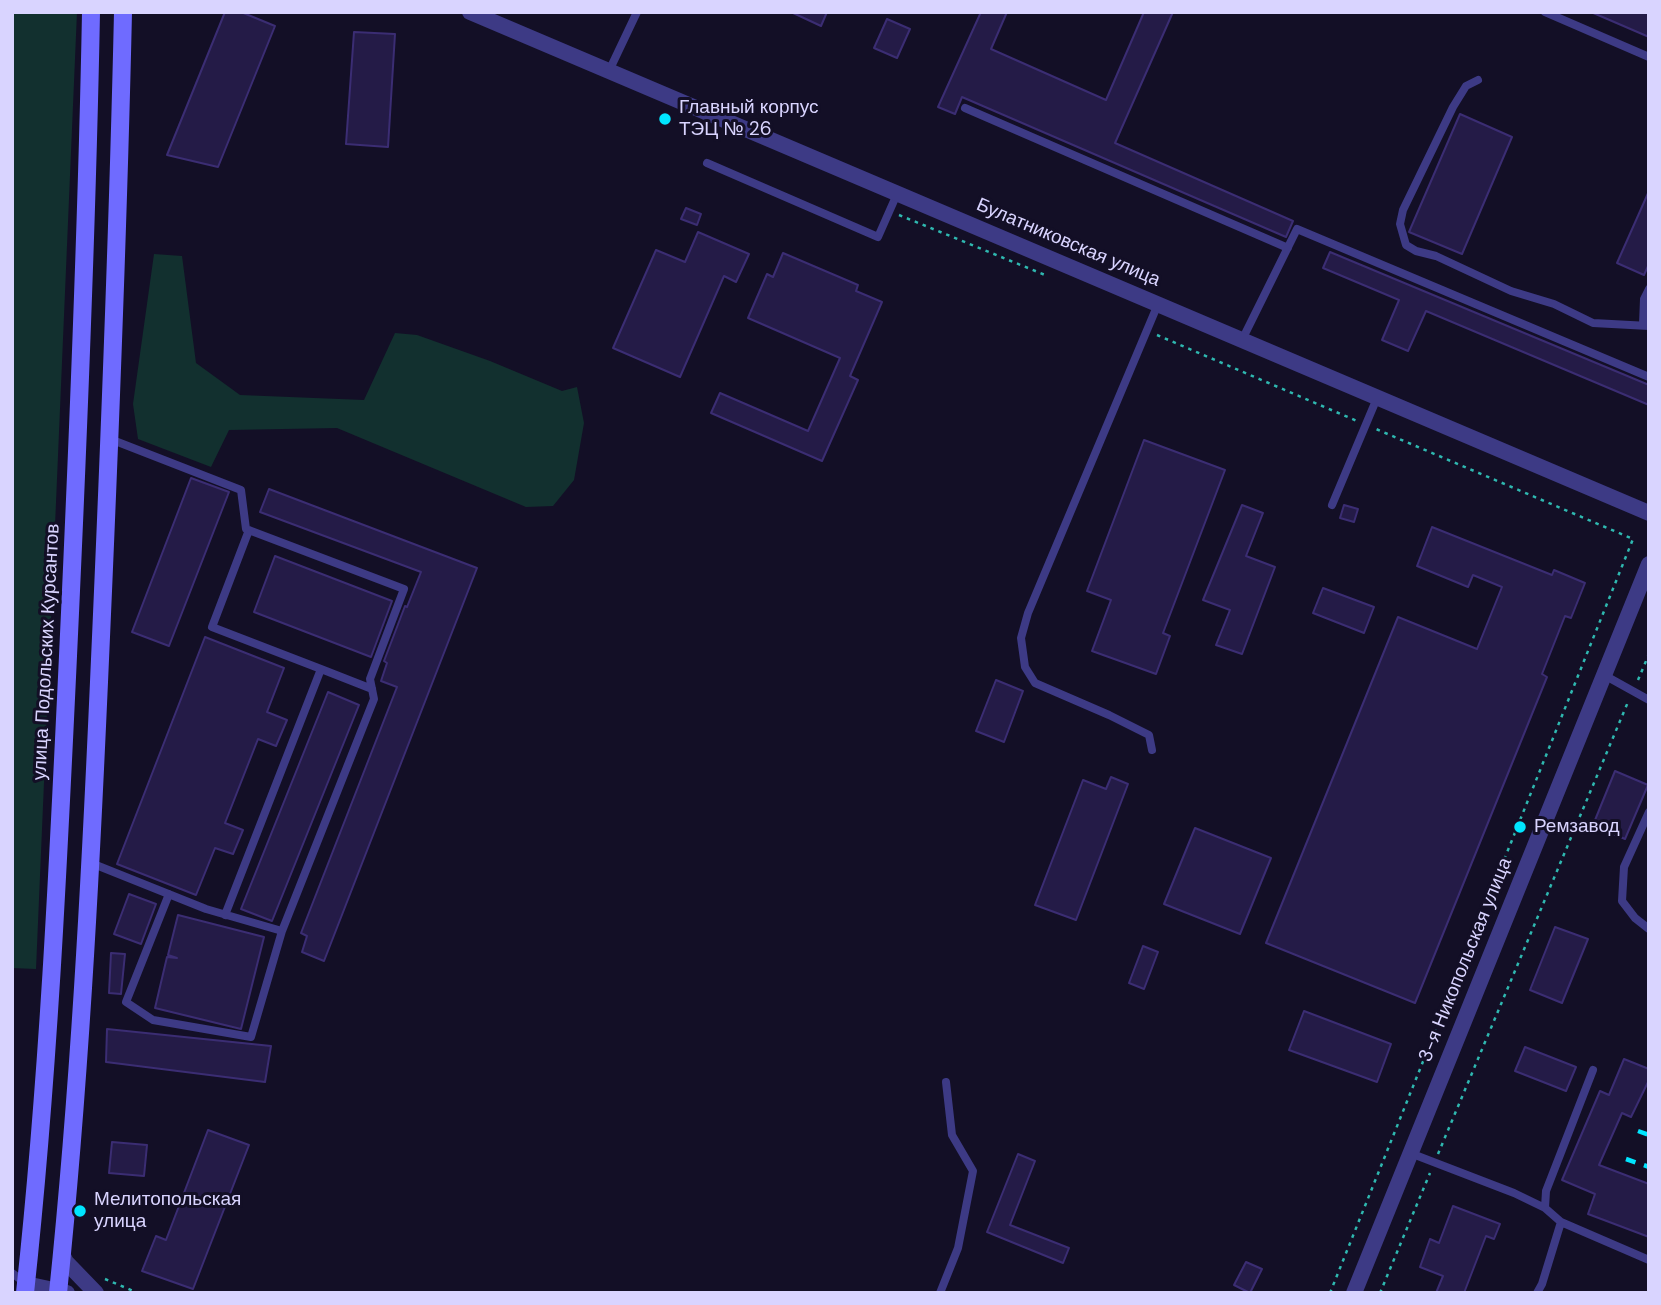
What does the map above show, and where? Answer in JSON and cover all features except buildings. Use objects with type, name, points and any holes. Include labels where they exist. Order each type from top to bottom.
[{"type":"main road","name":"улица Подольских Курсантов","points":[[21,1283],[46,1063],[59,844],[87,205],[91,12]]},
{"type":"main road","points":[[61,1292],[80,1057],[91,863],[110,439],[122,12]]},
{"type":"street","name":"Булатниковская улица","points":[[470,12],[1649,513]]},
{"type":"street","name":"3-я Никопольская улица","points":[[1354,1293],[1649,564]]},
{"type":"street","points":[[62,1254],[76,1275],[100,1286]]},
{"type":"street","points":[[21,1283],[61,1292]]},
{"type":"lane","points":[[609,71],[638,12]]},
{"type":"lane","points":[[1545,12],[1649,57]]},
{"type":"lane","points":[[1478,80],[1466,86],[1453,107],[1403,210],[1400,224],[1406,245],[1511,291],[1554,304],[1593,323],[1646,325],[1644,299],[1649,289]]},
{"type":"lane","points":[[965,108],[1288,248]]},
{"type":"lane","points":[[707,163],[878,237],[897,194]]},
{"type":"lane","points":[[1242,340],[1297,229],[1649,377]]},
{"type":"lane","points":[[1152,750],[1149,735],[1035,683],[1025,667],[1021,638],[1028,613],[1158,304]]},
{"type":"lane","points":[[1332,505],[1377,397]]},
{"type":"lane","points":[[110,439],[241,490],[246,529],[404,589],[370,679],[374,699],[282,932],[251,1037],[153,1020],[126,1002],[169,894]]},
{"type":"lane","points":[[249,530],[212,627],[372,689]]},
{"type":"lane","points":[[225,915],[321,669]]},
{"type":"lane","points":[[1604,675],[1649,700]]},
{"type":"lane","points":[[1649,812],[1624,867],[1622,901],[1635,918],[1649,929]]},
{"type":"lane","points":[[91,863],[225,915],[282,932]]},
{"type":"lane","points":[[1545,1208],[1546,1191],[1593,1070]]},
{"type":"lane","points":[[940,1293],[958,1248],[973,1171],[952,1135],[946,1082]]},
{"type":"lane","points":[[1410,1153],[1514,1193],[1545,1208],[1561,1222],[1649,1260]]},
{"type":"lane","points":[[1537,1293],[1561,1222]]},
{"type":"path","points":[[1146,331],[1633,540],[1330,1293]]},
{"type":"path","points":[[1380,1293],[1649,654]]},
{"type":"path","points":[[100,1286],[138,1293]]},
{"type":"green space","points":[[12,12],[77,12],[36,969],[12,968]]},
{"type":"green space","points":[[154,254],[182,256],[196,363],[240,395],[364,400],[395,333],[417,335],[562,391],[577,387],[584,423],[574,480],[553,506],[526,507],[337,428],[229,430],[211,467],[138,439],[133,404]]},
{"type":"railway","points":[[1638,1131],[1649,1135]]},
{"type":"railway","points":[[1626,1159],[1649,1167]]},
{"type":"place","name":"Главный корпус ТЭЦ № 26","points":[[665,119]]},
{"type":"place","name":"Ремзавод","points":[[1520,827]]},
{"type":"place","name":"Мелитопольская улица","points":[[80,1211]]}]
